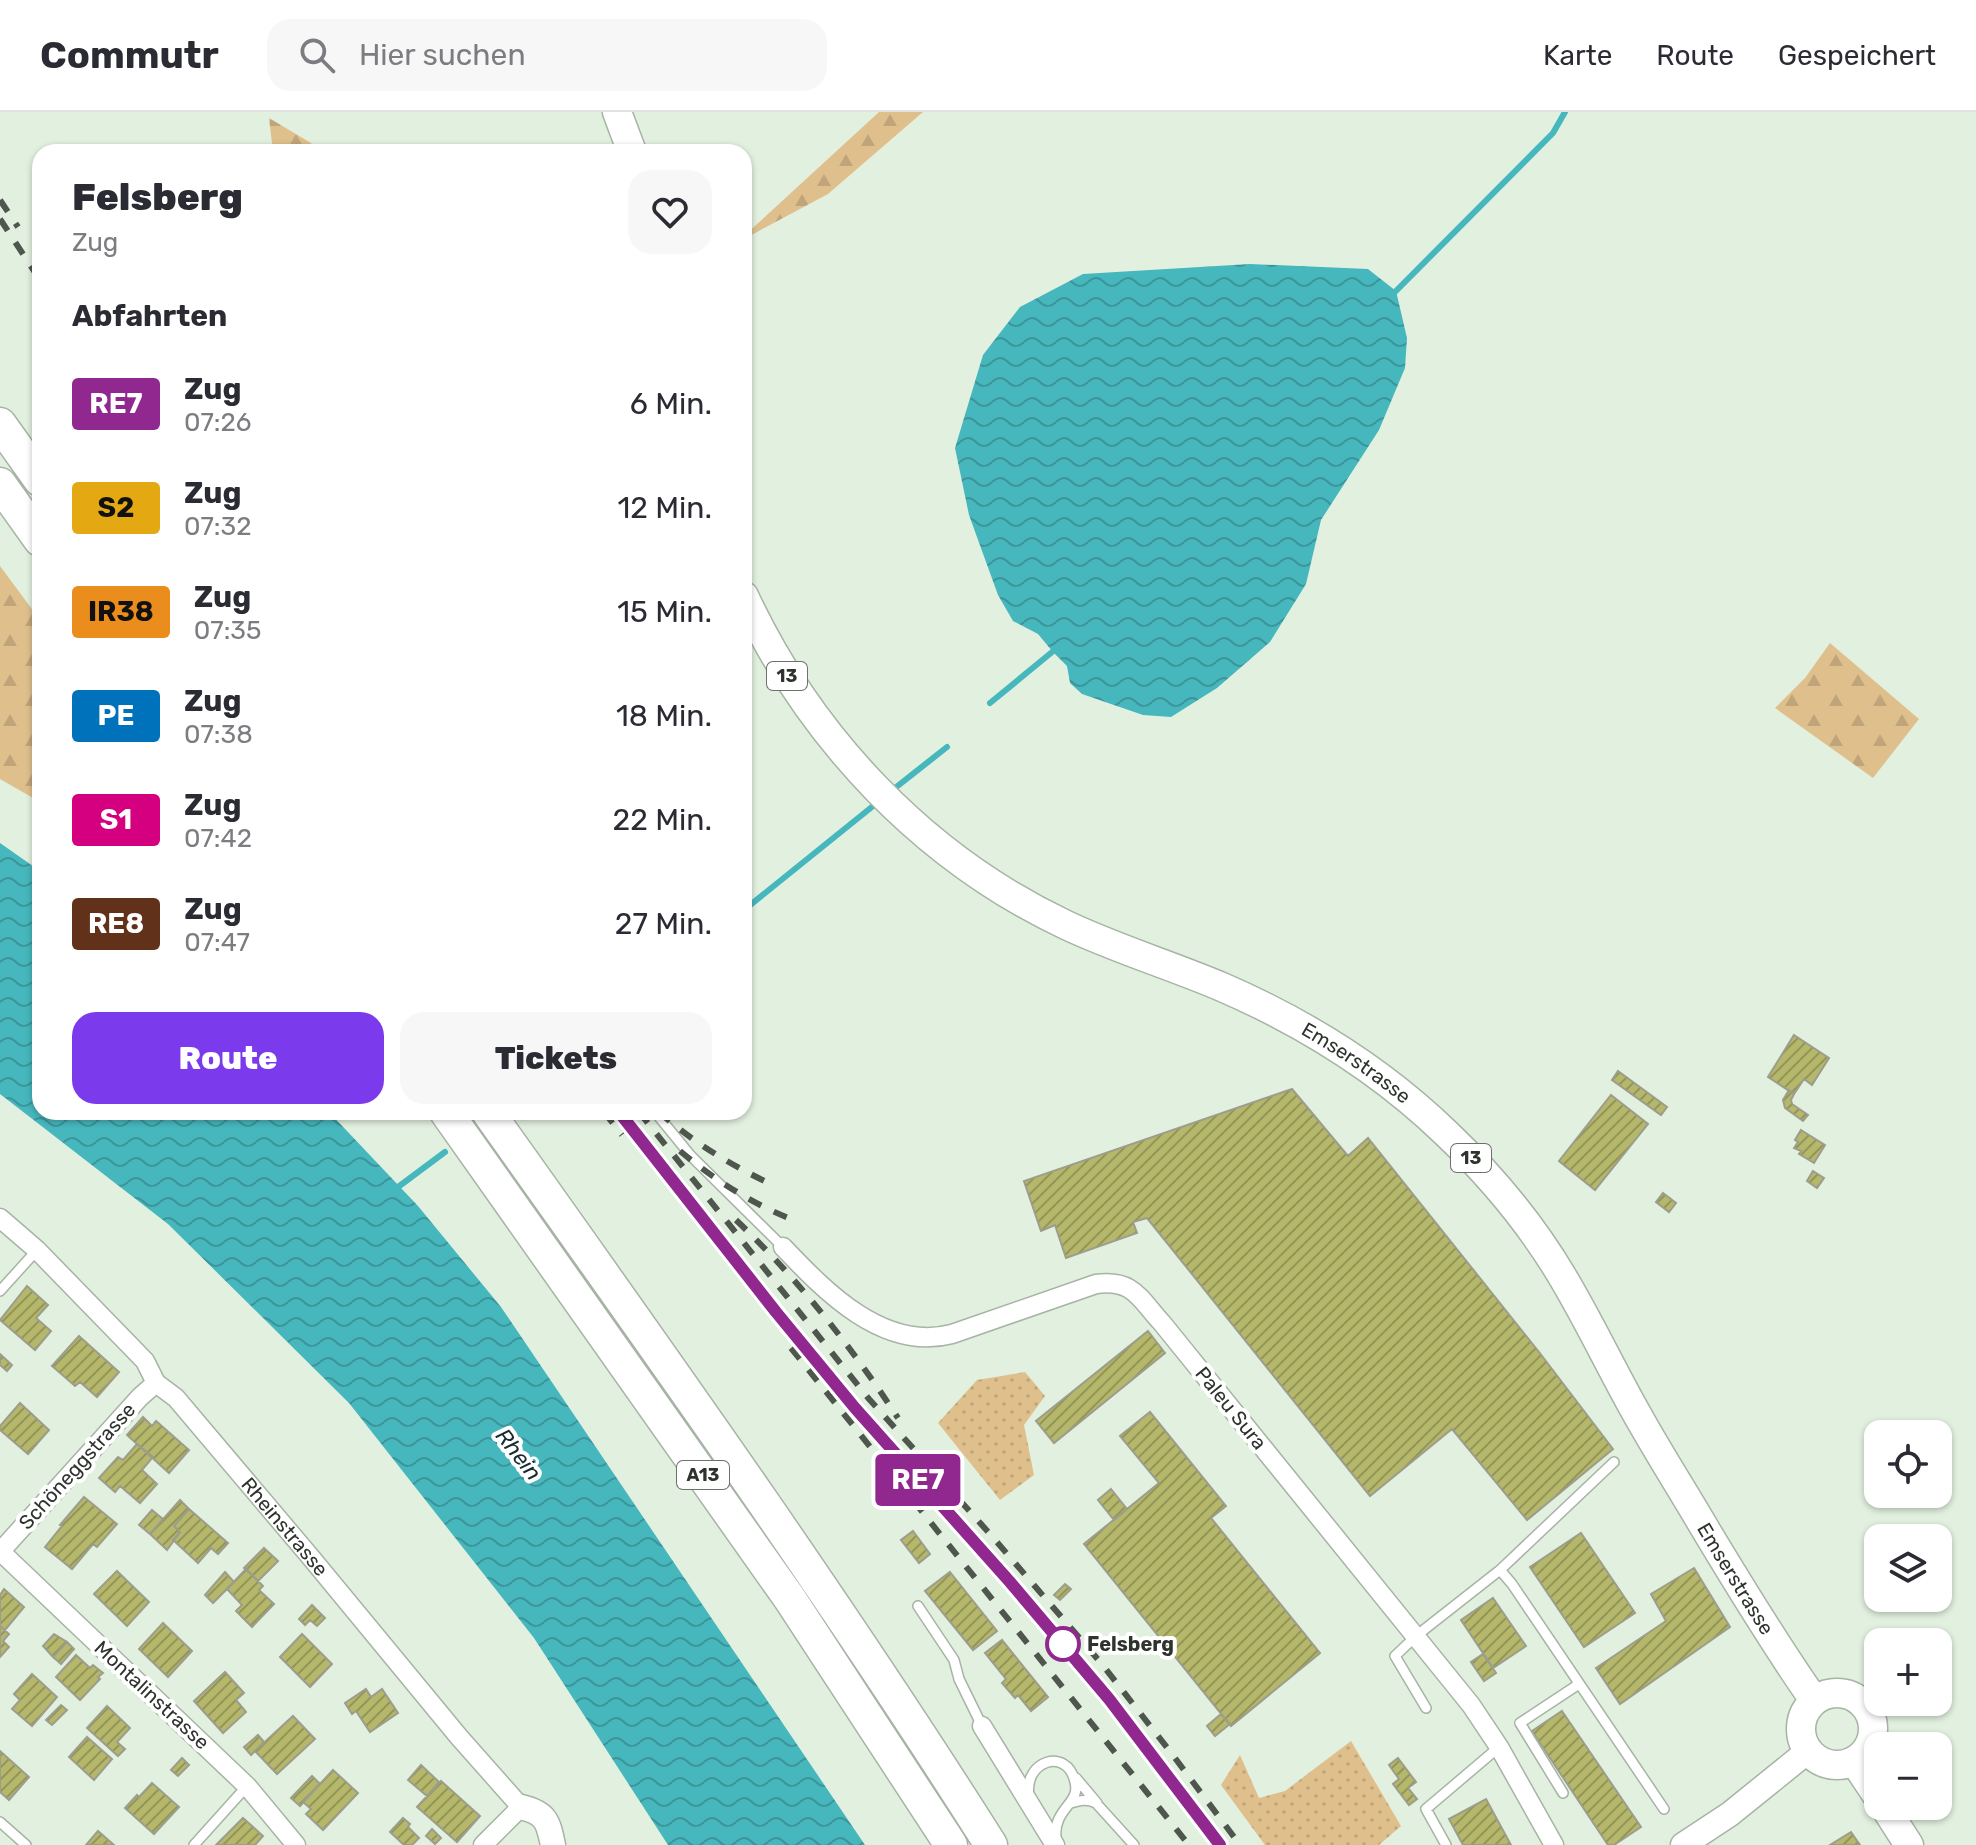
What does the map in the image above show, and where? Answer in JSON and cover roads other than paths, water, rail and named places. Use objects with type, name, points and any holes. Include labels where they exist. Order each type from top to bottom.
[{"type":"highway","points":[[0,424],[32,469]]},
{"type":"highway","points":[[0,484],[32,529]]},
{"type":"highway","name":"A13","points":[[452,1120],[781,1586],[951,1845]]},
{"type":"highway","name":"A13","points":[[494,1120],[834,1603],[991,1845]]},
{"type":"main road","points":[[617,112],[629,144]]},
{"type":"main road","name":"Emserstrasse","points":[[752,612],[771,651],[840,749],[889,802],[968,868],[1065,925],[1218,986],[1314,1032],[1396,1090],[1448,1135],[1507,1199],[1561,1274],[1643,1424],[1775,1645],[1814,1700]]},
{"type":"main road","points":[[1836,1693],[1848,1695],[1859,1700],[1867,1709],[1873,1732],[1870,1743],[1854,1761],[1835,1765],[1825,1763],[1808,1751],[1800,1730],[1802,1719],[1814,1700],[1836,1693]]},
{"type":"main road","points":[[1854,1761],[1864,1776]]},
{"type":"main road","points":[[1893,1820],[1909,1845]]},
{"type":"street","name":"Rheinstrasse","points":[[0,1218],[37,1250],[145,1361],[156,1383],[176,1398],[459,1737],[521,1807],[532,1810],[547,1821],[553,1845]]},
{"type":"street","name":"Paleu Sura","points":[[783,1247],[843,1304],[888,1329],[920,1337],[952,1334],[1096,1284],[1113,1282],[1128,1286],[1162,1323],[1471,1705],[1499,1747],[1554,1845]]},
{"type":"street","name":"Schöneggstrasse","points":[[0,1551],[156,1383]]},
{"type":"street","name":"Montalinstrasse","points":[[0,1551],[247,1786],[296,1845]]},
{"type":"street","points":[[982,1726],[1056,1845]]},
{"type":"street","points":[[1683,1845],[1730,1814],[1808,1751]]},
{"type":"street","points":[[483,1845],[521,1807]]},
{"type":"lane","points":[[662,1120],[691,1156],[783,1247]]},
{"type":"lane","points":[[0,1291],[37,1250]]},
{"type":"lane","points":[[1426,1708],[1395,1656],[1500,1570],[1614,1462]]},
{"type":"lane","points":[[1500,1570],[1664,1809]]},
{"type":"lane","points":[[918,1606],[954,1660],[959,1679],[982,1726]]},
{"type":"lane","points":[[1563,1793],[1520,1723],[1579,1684]]},
{"type":"lane","points":[[1446,1845],[1426,1809],[1499,1747]]},
{"type":"lane","points":[[1032,1807],[1028,1782],[1034,1769],[1047,1762],[1060,1762],[1134,1845]]},
{"type":"lane","points":[[1071,1771],[1076,1787],[1071,1803]]},
{"type":"lane","points":[[194,1845],[247,1786]]},
{"type":"lane","points":[[1056,1845],[1056,1822],[1071,1803],[1088,1800],[1102,1809]]},
{"type":"lane","points":[[0,1822],[26,1845]]},
{"type":"water","points":[[1250,264],[1368,269],[1396,291],[1407,338],[1405,368],[1379,430],[1321,520],[1306,584],[1270,642],[1217,688],[1171,717],[1143,715],[1082,694],[1070,683],[1067,666],[1038,634],[1013,621],[998,595],[969,515],[955,448],[983,355],[1020,307],[1083,274]]},
{"type":"water","points":[[0,843],[32,865],[32,1119],[0,1094]]},
{"type":"water","name":"Rhein","points":[[34,1120],[337,1120],[418,1206],[501,1307],[865,1845],[668,1845],[534,1638],[349,1403],[168,1224]]},
{"type":"waterway","points":[[1392,295],[1553,133],[1565,112]]},
{"type":"waterway","points":[[990,703],[1057,648]]},
{"type":"waterway","points":[[890,792],[947,747]]},
{"type":"waterway","points":[[752,904],[878,802]]},
{"type":"waterway","points":[[394,1190],[445,1152]]},
{"type":"railway","points":[[0,200],[18,227]]},
{"type":"railway","points":[[0,219],[32,268]]},
{"type":"railway","points":[[610,1120],[622,1135]]},
{"type":"railway","points":[[625,1120],[855,1408],[1109,1699],[1220,1845]]},
{"type":"railway","points":[[645,1120],[869,1399],[1101,1663],[1240,1845]]},
{"type":"railway","points":[[669,1120],[714,1153],[775,1186]]},
{"type":"railway","points":[[680,1151],[736,1192],[799,1222]]},
{"type":"railway","points":[[736,1220],[823,1314],[898,1418]]},
{"type":"railway","points":[[791,1348],[1189,1845]]},
{"type":"train","name":"RE7","points":[[625,1120],[855,1408],[1109,1699],[1220,1845]]},
{"type":"place","name":"Felsberg","points":[[1063,1644]]}]
